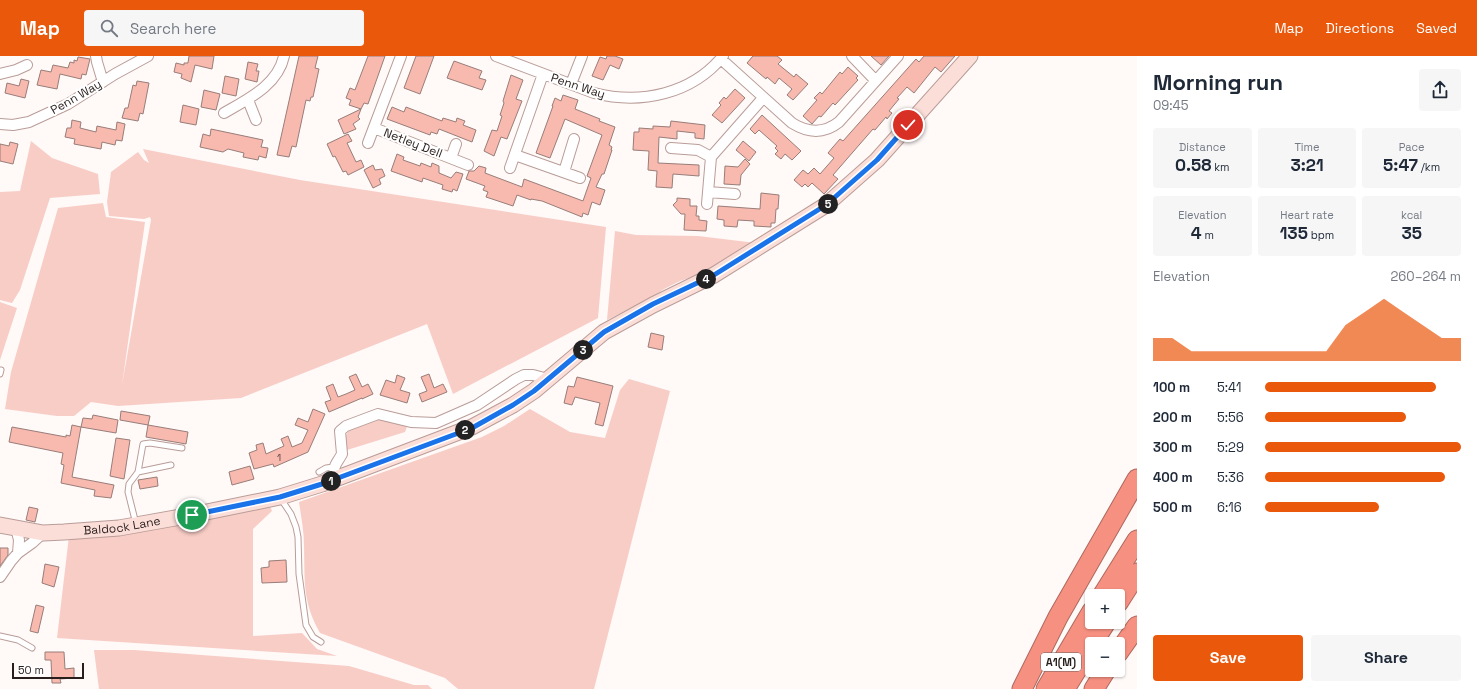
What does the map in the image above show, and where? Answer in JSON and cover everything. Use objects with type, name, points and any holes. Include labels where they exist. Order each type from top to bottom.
[{"type":"highway","points":[[1126,500],[1137,465]]},
{"type":"highway","points":[[1022,689],[1058,617],[1137,479]]},
{"type":"highway","points":[[1106,589],[1137,540]]},
{"type":"highway","points":[[1125,592],[1137,573]]},
{"type":"highway","name":"A1(M)","points":[[1046,689],[1085,624]]},
{"type":"highway","points":[[1125,643],[1137,626]]},
{"type":"highway","name":"A1(M)","points":[[1065,689],[1085,656]]},
{"type":"highway","points":[[1094,689],[1102,677]]},
{"type":"street","points":[[96,56],[104,82]]},
{"type":"street","name":"Penn Way","points":[[0,124],[13,125],[29,122],[68,104],[148,56]]},
{"type":"street","points":[[224,113],[262,91],[282,66],[284,56]]},
{"type":"street","name":"Netley Dell","points":[[368,143],[401,56]]},
{"type":"street","name":"Penn Way","points":[[496,56],[594,93],[620,98],[646,98],[687,86],[700,78],[722,57]]},
{"type":"street","points":[[571,84],[582,56]]},
{"type":"street","points":[[852,56],[875,80]]},
{"type":"street","points":[[722,57],[763,98],[797,127],[812,131],[823,130],[834,126],[839,122],[898,56]]},
{"type":"street","name":"Baldock Lane","points":[[0,525],[43,533],[136,525],[280,497],[335,473],[472,428],[513,405],[548,379],[604,332],[653,304],[714,275],[826,205],[877,160],[970,56]]},
{"type":"street","points":[[0,74],[16,70],[27,65]]},
{"type":"street","points":[[510,168],[543,74]]},
{"type":"street","points":[[707,204],[711,157],[763,98]]},
{"type":"street","points":[[248,100],[256,120]]},
{"type":"street","name":"Netley Dell","points":[[374,128],[468,165]]},
{"type":"street","points":[[564,172],[574,139]]},
{"type":"street","name":"Netley Dell","points":[[451,158],[456,144]]},
{"type":"street","points":[[671,148],[698,150],[711,157]]},
{"type":"street","points":[[515,155],[580,178]]},
{"type":"street","points":[[708,192],[735,194]]},
{"type":"street","points":[[335,473],[342,454],[340,436],[342,428],[373,415],[385,415],[411,422],[436,423],[477,406],[524,375],[533,375],[548,379]]},
{"type":"street","points":[[16,528],[19,540],[18,553]]},
{"type":"street","points":[[0,577],[11,560],[43,533]]},
{"type":"lane","points":[[136,525],[128,492],[129,484],[138,472],[143,444],[150,443],[182,448]]},
{"type":"lane","points":[[138,472],[171,465]]},
{"type":"lane","points":[[319,472],[326,468],[335,473]]},
{"type":"lane","points":[[280,497],[291,514],[297,532],[299,574],[306,625],[313,637],[321,642]]},
{"type":"lane","points":[[0,636],[18,640],[32,648]]},
{"type":"shaded area","points":[[31,141],[52,158],[98,174],[100,194],[50,198],[20,290],[12,303],[0,300],[0,192],[20,191]]},
{"type":"shaded area","points":[[143,149],[300,180],[606,227],[598,318],[453,394],[427,324],[241,398],[118,406],[91,402],[74,416],[57,416],[5,409],[11,372],[58,208],[103,203],[106,217],[145,222],[122,385],[151,220],[150,217],[144,219],[109,216],[107,202],[111,172],[138,152],[144,160],[149,163]]},
{"type":"shaded area","points":[[615,231],[636,235],[698,236],[756,243],[704,273],[680,281],[664,289],[653,297],[607,320]]},
{"type":"shaded area","points":[[0,302],[17,308],[0,360]]},
{"type":"shaded area","points":[[629,379],[670,391],[594,689],[458,689],[445,678],[320,633],[310,611],[307,600],[304,534],[299,502],[482,437],[504,426],[530,409],[570,432],[605,438],[620,390]]},
{"type":"shaded area","points":[[379,417],[408,424],[405,432],[347,450],[345,441],[349,431],[363,422]]},
{"type":"shaded area","points":[[269,504],[272,511],[253,529],[253,636],[302,633],[317,649],[337,656],[57,638],[69,536]]},
{"type":"shaded area","points":[[94,650],[134,650],[349,666],[414,685],[428,685],[432,689],[99,689]]},
{"type":"building","points":[[189,56],[214,56],[212,69],[195,65],[191,82],[181,78],[182,74],[174,72],[176,63],[184,65],[184,63],[188,63]]},
{"type":"building","points":[[299,56],[318,56],[315,68],[319,69],[313,97],[311,97],[310,101],[306,100],[296,147],[292,146],[289,157],[277,155]]},
{"type":"building","points":[[368,56],[385,56],[368,104],[364,103],[361,109],[349,105],[351,100],[346,98],[350,88],[355,90]]},
{"type":"building","points":[[416,56],[434,56],[420,94],[404,88]]},
{"type":"building","points":[[607,56],[615,56],[623,59],[619,69],[610,65],[603,80],[592,76],[600,57],[606,59]]},
{"type":"building","points":[[753,56],[777,56],[782,60],[778,64],[794,77],[796,74],[808,84],[793,100],[787,95],[792,89],[779,78],[775,84],[767,77],[766,79],[747,63]]},
{"type":"building","points":[[871,56],[889,56],[881,65]]},
{"type":"building","points":[[924,56],[955,56],[941,72],[935,67],[914,93],[907,87],[897,98],[899,99],[889,111],[892,113],[887,119],[886,117],[875,130],[873,129],[833,175],[838,179],[824,194],[812,183],[808,187],[805,184],[802,187],[794,180],[803,170],[808,174],[814,168],[820,174],[834,158],[828,153],[840,139],[843,141],[916,59],[919,62]]},
{"type":"building","points":[[78,57],[90,59],[86,75],[82,74],[81,79],[60,74],[57,89],[37,85],[41,70],[51,72],[53,65],[68,68],[70,62],[74,63],[74,60],[77,61]]},
{"type":"building","points":[[454,61],[482,71],[479,78],[486,80],[482,90],[447,78]]},
{"type":"building","points":[[248,62],[258,64],[256,71],[259,71],[257,82],[245,79]]},
{"type":"building","points":[[848,67],[858,76],[856,78],[858,80],[835,105],[833,103],[821,117],[819,116],[812,124],[803,116],[817,100],[814,98],[820,92],[822,94],[840,72],[842,74]]},
{"type":"building","points":[[511,75],[523,80],[516,99],[522,101],[507,139],[501,137],[494,156],[484,151],[492,130],[497,131],[502,116],[500,115],[504,103],[503,101]]},
{"type":"building","points":[[225,76],[239,79],[236,96],[222,93]]},
{"type":"building","points":[[21,79],[29,81],[25,98],[5,93],[7,83],[19,86]]},
{"type":"building","points":[[137,81],[149,83],[143,114],[140,113],[138,121],[122,118],[125,108],[128,108],[133,85],[136,86]]},
{"type":"building","points":[[735,89],[745,98],[722,123],[712,115],[721,105],[719,103],[724,97],[726,99]]},
{"type":"building","points":[[204,90],[220,94],[216,110],[201,107]]},
{"type":"building","points":[[563,95],[578,100],[575,109],[615,127],[609,145],[612,147],[612,150],[604,174],[602,174],[596,187],[605,190],[600,205],[592,202],[588,215],[583,213],[582,217],[542,201],[531,200],[517,195],[513,206],[486,197],[488,192],[483,190],[485,186],[466,179],[469,171],[474,171],[479,166],[486,168],[485,173],[522,187],[524,179],[583,201],[591,178],[587,176],[602,135],[565,119],[550,158],[536,153],[555,98],[561,101]]},
{"type":"building","points":[[183,105],[199,109],[196,125],[180,122]]},
{"type":"building","points":[[392,107],[404,112],[406,107],[442,121],[443,118],[456,122],[457,118],[465,121],[463,125],[476,130],[472,142],[439,129],[437,134],[431,132],[430,135],[387,119]]},
{"type":"building","points":[[361,109],[358,117],[360,119],[353,124],[356,129],[344,134],[338,120]]},
{"type":"building","points":[[762,115],[801,151],[792,160],[785,154],[781,159],[775,154],[778,151],[775,148],[777,146],[759,130],[755,134],[750,129]]},
{"type":"building","points":[[72,120],[81,122],[80,128],[96,132],[97,126],[116,130],[117,122],[125,124],[122,141],[116,140],[115,145],[102,142],[101,149],[74,144],[75,139],[65,137],[67,128],[71,128]]},
{"type":"building","points":[[671,121],[705,125],[704,139],[695,138],[695,133],[677,131],[677,139],[659,137],[658,163],[699,165],[699,176],[673,174],[672,188],[656,187],[657,171],[648,170],[649,151],[633,150],[634,132],[639,132],[639,128],[653,129],[653,126],[670,127]]},
{"type":"building","points":[[211,129],[263,140],[261,147],[268,148],[266,158],[259,156],[258,160],[243,157],[244,153],[228,149],[223,152],[200,147],[203,134],[210,136]]},
{"type":"building","points":[[348,134],[352,141],[347,143],[356,162],[361,160],[364,167],[348,175],[346,171],[343,172],[335,156],[333,157],[327,144]]},
{"type":"building","points":[[743,141],[756,152],[749,161],[736,150]]},
{"type":"building","points":[[10,142],[18,144],[13,164],[0,161],[0,144],[9,146]]},
{"type":"building","points":[[397,154],[404,157],[403,160],[420,166],[421,163],[431,167],[432,163],[439,166],[439,173],[451,178],[456,172],[463,174],[457,191],[453,189],[452,192],[442,189],[443,185],[423,178],[422,182],[391,171]]},
{"type":"building","points":[[745,159],[750,164],[741,175],[740,185],[724,184],[725,166],[738,167]]},
{"type":"building","points":[[373,165],[375,170],[382,169],[385,176],[379,179],[381,184],[373,188],[364,170]]},
{"type":"building","points":[[761,193],[779,195],[775,223],[771,223],[771,227],[754,226],[754,221],[738,220],[737,227],[724,226],[724,220],[717,219],[718,206],[760,209]]},
{"type":"building","points":[[677,198],[690,199],[690,206],[697,206],[696,216],[699,216],[699,220],[707,221],[706,231],[684,230],[685,214],[681,214],[673,205],[677,201]]},
{"type":"building","points":[[651,333],[664,336],[662,350],[648,347]]},
{"type":"building","points":[[356,374],[362,387],[368,384],[373,394],[329,412],[325,402],[331,400],[326,387],[333,384],[338,397],[346,394],[355,390],[349,377]]},
{"type":"building","points":[[429,374],[434,388],[443,384],[447,392],[422,402],[419,394],[427,391],[421,377]]},
{"type":"building","points":[[397,375],[405,378],[400,390],[410,393],[407,403],[380,395],[386,380],[395,383]]},
{"type":"building","points":[[577,377],[613,386],[603,426],[595,424],[600,403],[575,397],[572,405],[564,403],[568,386],[574,387]]},
{"type":"building","points":[[313,409],[325,414],[308,452],[274,467],[273,464],[254,469],[249,453],[257,450],[256,445],[263,443],[266,454],[284,446],[281,439],[288,436],[292,447],[302,443],[308,430],[295,425],[298,418],[308,422]]},
{"type":"building","points":[[121,411],[150,416],[148,425],[120,420]]},
{"type":"building","points":[[93,415],[118,420],[116,433],[81,427],[83,418],[92,419]]},
{"type":"building","points":[[72,425],[81,427],[72,477],[114,485],[111,498],[94,496],[95,490],[61,483],[64,465],[61,464],[63,453],[9,442],[12,427],[66,437],[66,435],[70,436]]},
{"type":"building","points":[[148,425],[188,432],[186,444],[146,437]]},
{"type":"building","points":[[116,438],[130,440],[124,479],[110,476]]},
{"type":"building","points":[[250,466],[254,479],[232,485],[229,472]]},
{"type":"building","points":[[157,477],[158,486],[140,489],[138,480]]},
{"type":"building","points":[[29,507],[38,509],[35,522],[26,520]]},
{"type":"building","points":[[0,548],[8,548],[8,555],[0,566]]},
{"type":"building","points":[[286,560],[287,582],[262,583],[261,568],[269,567],[269,561]]},
{"type":"building","points":[[45,564],[59,567],[54,587],[42,583]]},
{"type":"building","points":[[36,605],[44,607],[38,633],[30,631]]},
{"type":"building","points":[[45,652],[64,652],[65,669],[74,668],[74,678],[60,679],[61,683],[52,683],[51,660],[45,660]]},
{"type":"route","points":[[192,515],[280,497],[322,484],[472,428],[491,418],[534,391],[604,332],[653,304],[714,275],[826,205],[877,160],[908,125]]}]
